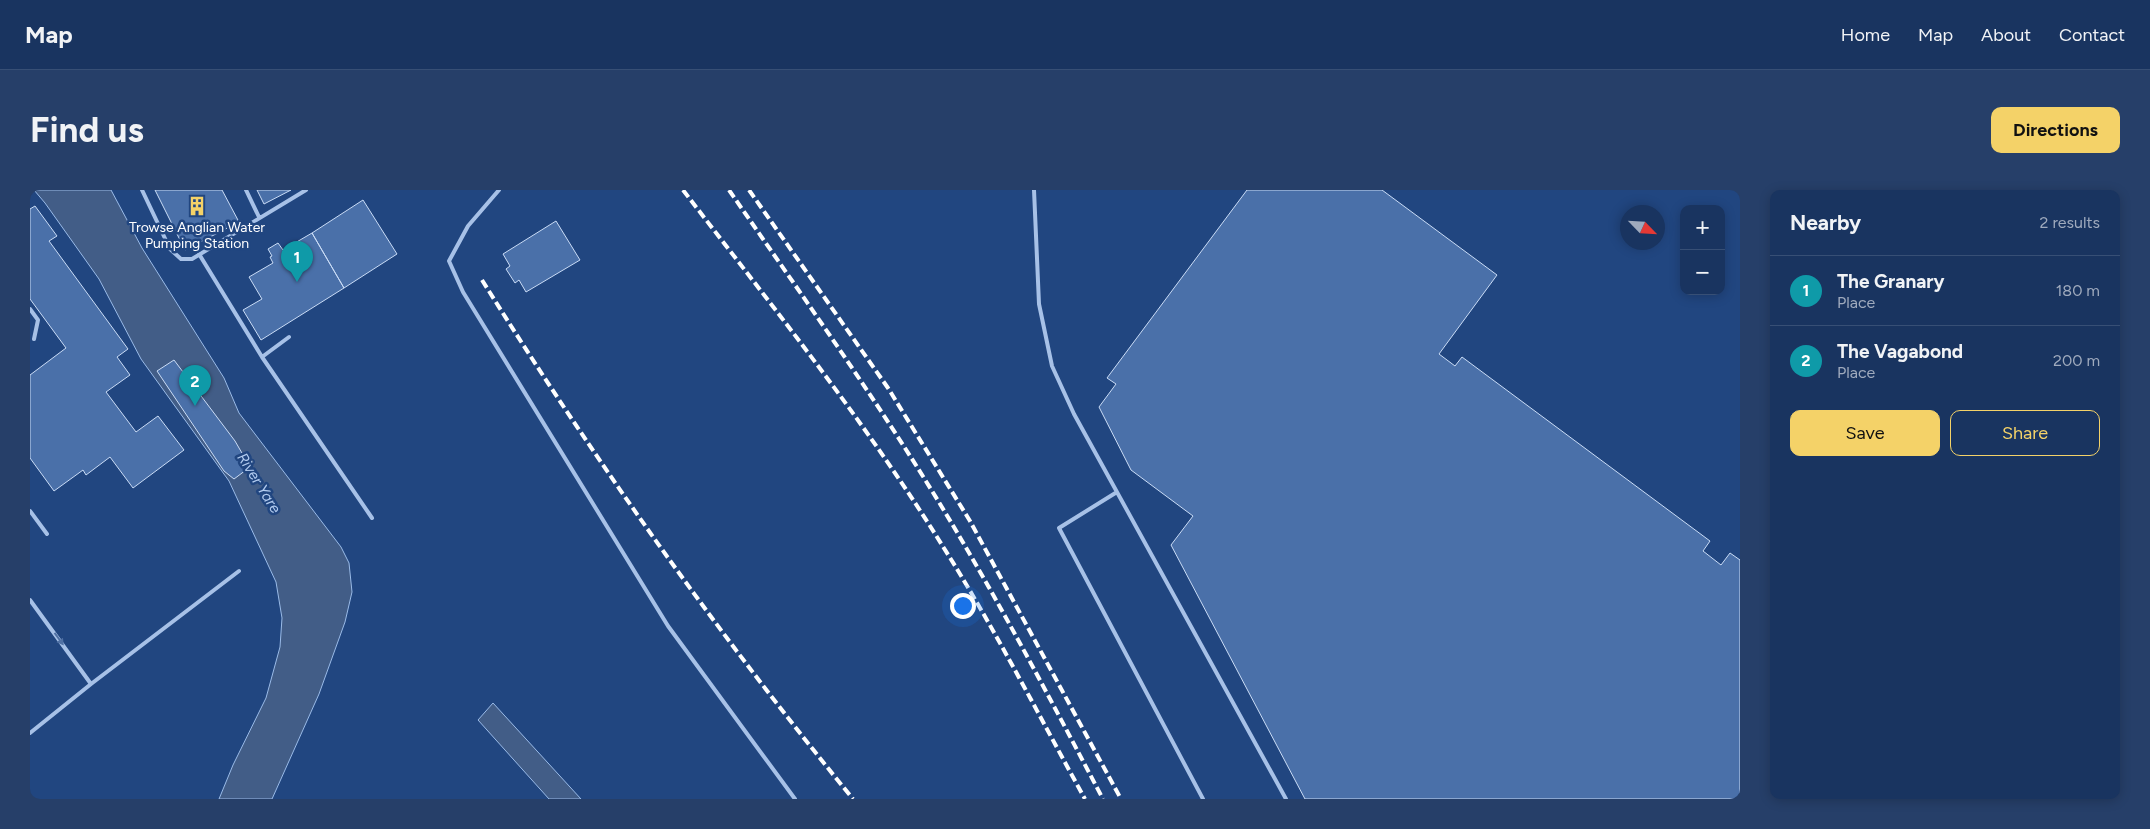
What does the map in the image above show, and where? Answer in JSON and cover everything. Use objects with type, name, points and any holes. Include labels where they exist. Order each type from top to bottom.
[{"type":"lane","points":[[142,190],[170,249],[181,259],[192,259],[306,190]]},
{"type":"lane","points":[[246,190],[259,217]]},
{"type":"lane","points":[[498,190],[468,226],[449,261],[463,292],[668,626],[795,799]]},
{"type":"lane","points":[[1034,190],[1039,304],[1052,366],[1074,414],[1286,799]]},
{"type":"lane","points":[[199,254],[262,357],[372,518]]},
{"type":"lane","points":[[30,309],[38,320],[34,339]]},
{"type":"lane","points":[[262,357],[289,337]]},
{"type":"lane","points":[[1117,492],[1060,528],[1204,799]]},
{"type":"lane","points":[[30,511],[47,534]]},
{"type":"lane","points":[[30,733],[239,570]]},
{"type":"lane","points":[[30,600],[91,684]]},
{"type":"water","name":"River Yare","points":[[34,190],[111,190],[142,248],[224,378],[239,413],[341,547],[349,563],[352,592],[345,622],[319,694],[272,799],[219,799],[233,765],[266,698],[280,647],[282,618],[276,582],[229,481],[141,359],[99,279]]},
{"type":"water","points":[[493,703],[581,799],[549,799],[478,720]]},
{"type":"building","name":"Trowse Anglian Water Pumping Station","points":[[155,190],[222,190],[239,222],[185,250]]},
{"type":"building","points":[[257,190],[291,190],[264,204]]},
{"type":"building","points":[[1247,190],[1382,190],[1497,275],[1439,354],[1455,366],[1462,357],[1710,541],[1703,551],[1721,565],[1730,553],[1740,560],[1740,799],[1305,799],[1171,545],[1193,516],[1131,470],[1099,407],[1116,384],[1107,378]]},
{"type":"building","points":[[363,200],[397,254],[344,288],[312,233]]},
{"type":"building","points":[[35,206],[57,236],[49,241],[128,349],[117,357],[130,375],[106,392],[136,432],[158,416],[184,450],[133,488],[110,457],[86,475],[83,470],[54,491],[30,458],[30,375],[66,348],[30,299],[30,209]]},
{"type":"building","points":[[556,221],[580,260],[526,292],[519,280],[515,283],[506,269],[510,266],[503,254]]},
{"type":"building","points":[[312,233],[344,288],[261,340],[243,310],[262,299],[249,277],[273,263],[268,249],[278,243],[283,250]]},
{"type":"building","points":[[174,360],[235,441],[250,467],[234,479],[224,471],[157,371]]},
{"type":"railway","points":[[683,190],[850,409],[912,499],[980,607],[1085,799]]},
{"type":"railway","points":[[729,190],[904,446],[977,566],[1103,799]]},
{"type":"railway","points":[[749,190],[888,388],[970,521],[1121,799]]},
{"type":"railway","points":[[482,280],[525,348],[659,546],[754,674],[853,799]]},
{"type":"place","name":"Trowse Anglian Water Pumping Station","points":[[197,206]]},
{"type":"place","name":"The Granary","points":[[297,282]]},
{"type":"place","name":"The Vagabond","points":[[195,406]]}]
